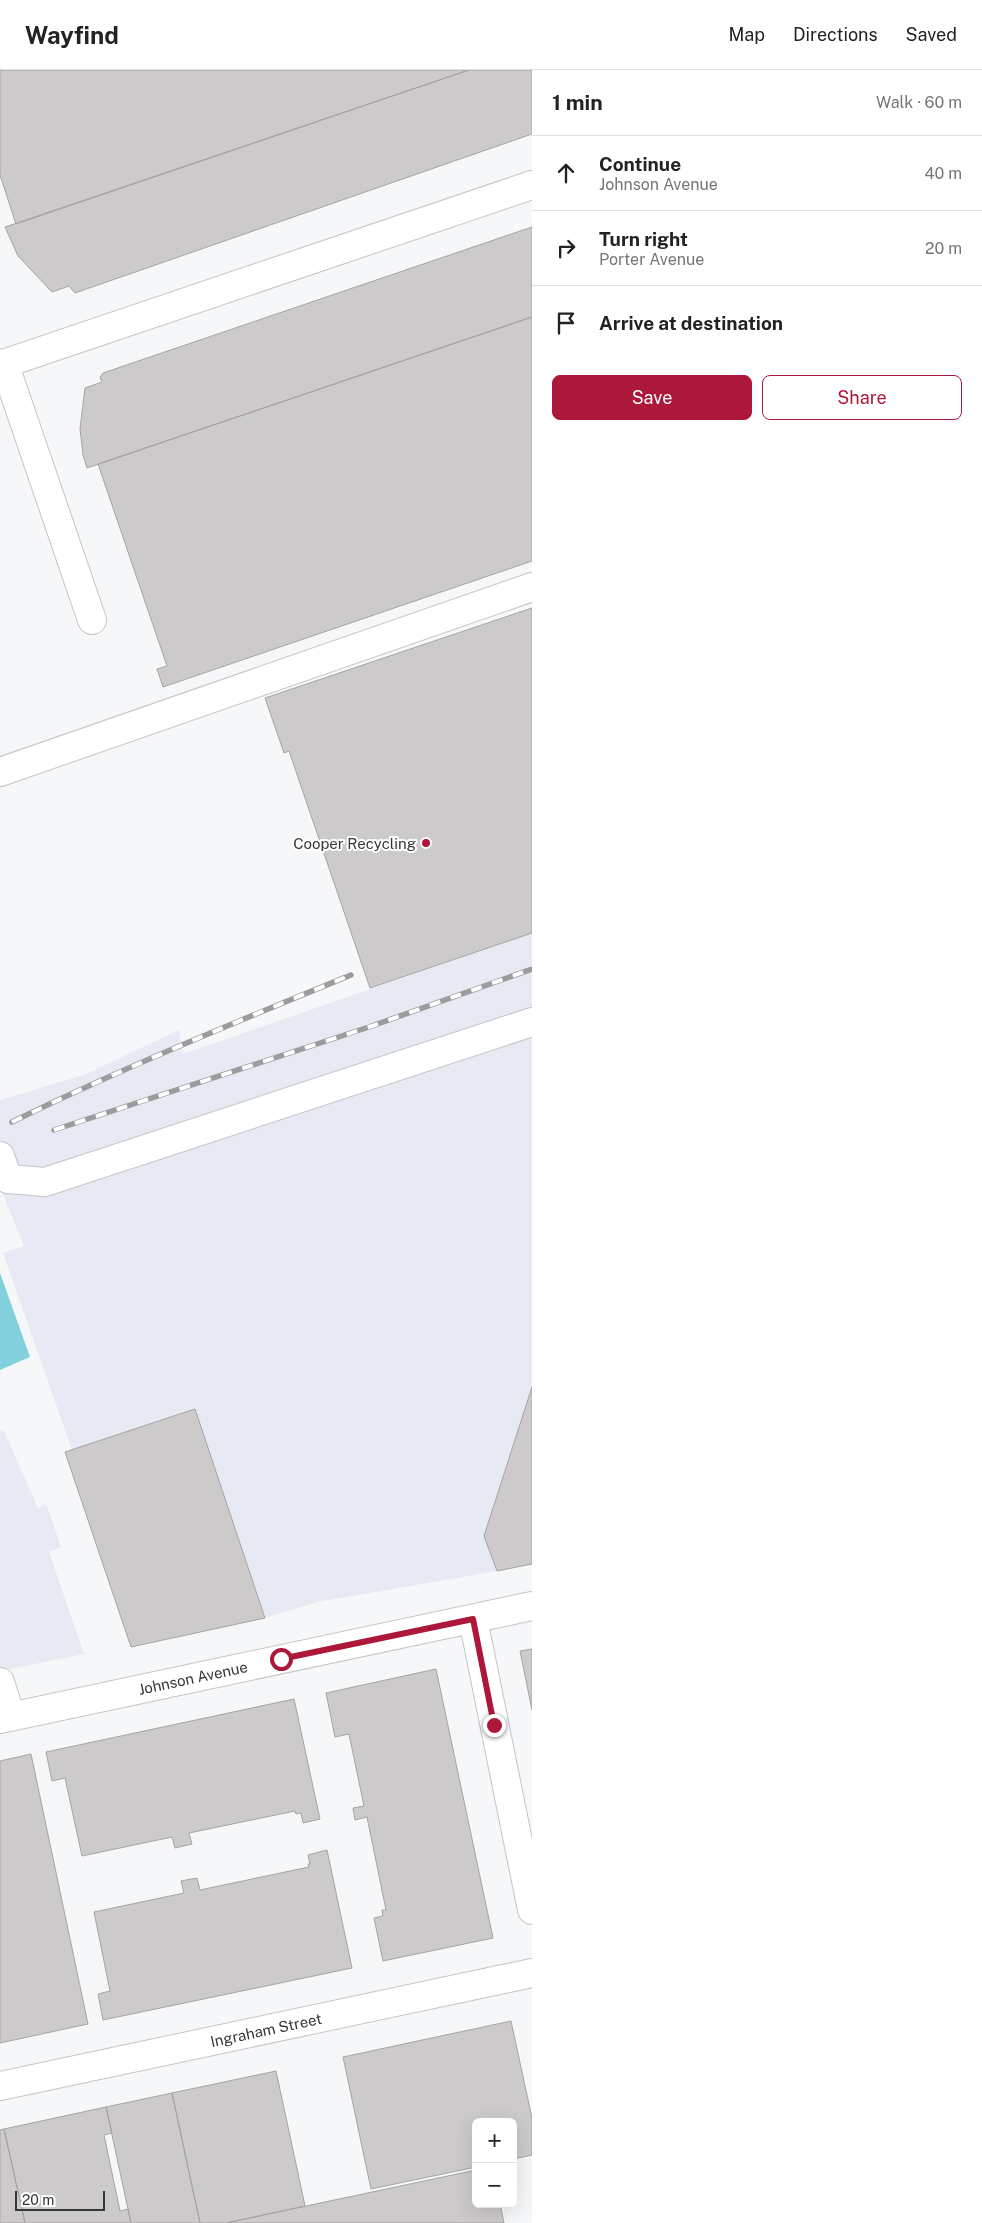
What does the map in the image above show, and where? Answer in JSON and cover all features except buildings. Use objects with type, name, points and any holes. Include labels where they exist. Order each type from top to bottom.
[{"type":"street","points":[[92,620],[2,364],[532,185]]},
{"type":"street","points":[[0,772],[532,586]]},
{"type":"street","points":[[0,1156],[8,1179],[45,1182],[532,1022]]},
{"type":"street","name":"Johnson Avenue","points":[[5,1718],[532,1606]]},
{"type":"street","points":[[473,1619],[532,1910]]},
{"type":"street","points":[[0,1682],[5,1718]]},
{"type":"street","name":"Ingraham Street","points":[[0,2086],[532,1973]]},
{"type":"shaded area","points":[[532,933],[532,1387],[497,1571],[317,1602],[265,1618],[195,1409],[72,1450],[3,1253],[24,1246],[0,1187],[0,1100],[84,1075],[179,1030],[183,1054]]},
{"type":"shaded area","points":[[3,1429],[38,1508],[46,1503],[61,1547],[49,1552],[84,1654],[0,1671],[0,1431]]},
{"type":"water","points":[[0,1273],[30,1357],[0,1370]]},
{"type":"railway","points":[[54,1130],[369,1027],[532,969]]},
{"type":"railway","points":[[12,1122],[138,1064],[351,975]]},
{"type":"place","name":"Cooper Recycling","points":[[426,843]]},
{"type":"route","points":[[281,1659],[473,1619],[494,1725]]}]
